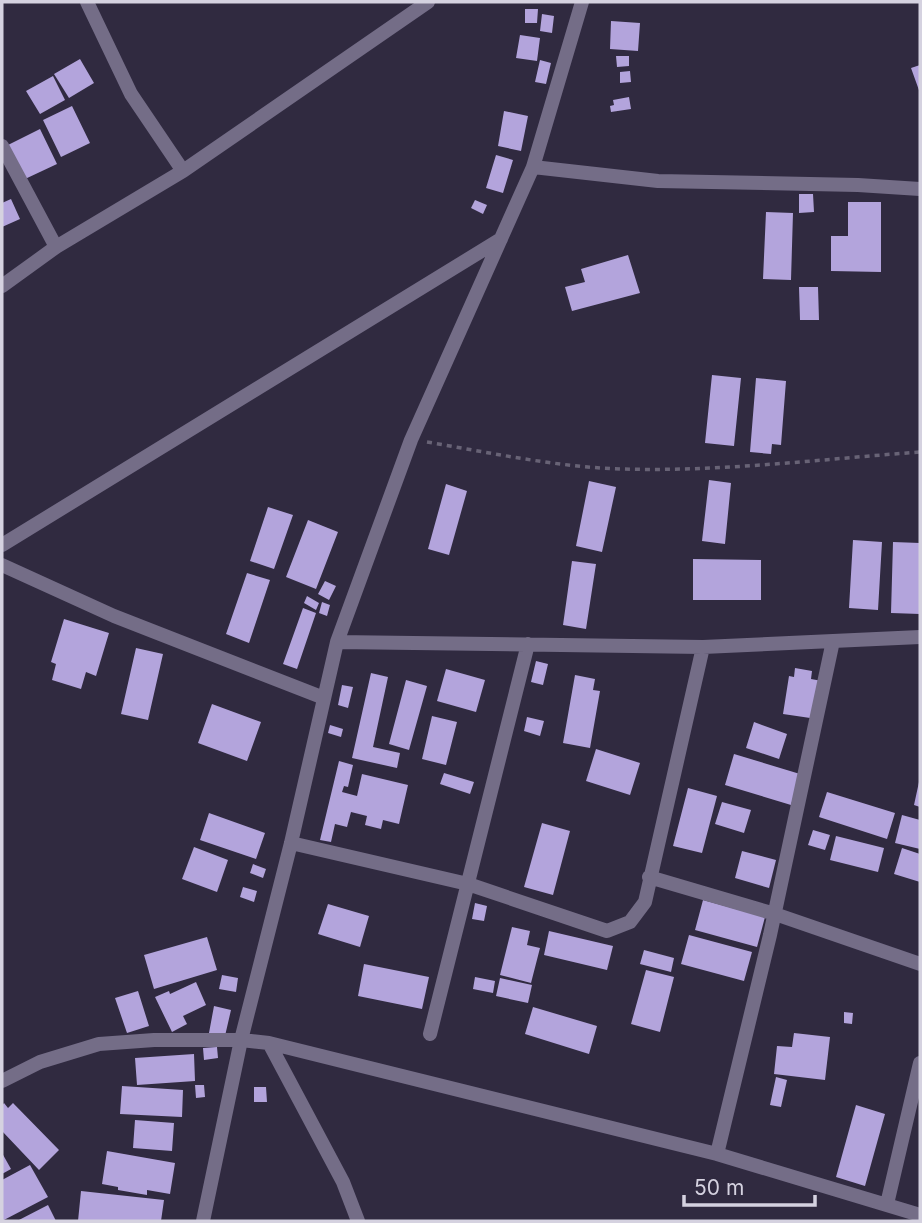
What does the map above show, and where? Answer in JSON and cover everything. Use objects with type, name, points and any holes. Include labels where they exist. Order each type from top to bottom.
[{"type":"street","points":[[88,2],[131,94],[183,171]]},
{"type":"street","points":[[2,286],[57,247],[183,171],[428,2]]},
{"type":"street","points":[[203,1221],[241,1040],[291,843],[337,642],[411,440],[533,167],[582,2]]},
{"type":"street","points":[[2,146],[57,247]]},
{"type":"street","points":[[533,167],[658,181],[858,184],[920,189]]},
{"type":"street","points":[[2,545],[501,239]]},
{"type":"street","points":[[2,565],[114,616],[324,698]]},
{"type":"street","points":[[337,642],[704,647],[920,637]]},
{"type":"street","points":[[717,1154],[775,914],[833,640]]},
{"type":"street","points":[[430,1034],[528,644]]},
{"type":"street","points":[[291,843],[468,884],[607,931],[630,922],[645,902],[704,647]]},
{"type":"street","points":[[649,877],[775,914],[920,964]]},
{"type":"street","points":[[2,1081],[40,1062],[99,1044],[154,1040],[241,1040],[270,1043],[717,1154],[920,1215]]},
{"type":"street","points":[[270,1043],[343,1182],[358,1221]]},
{"type":"street","points":[[887,1204],[920,1063]]},
{"type":"path","points":[[411,440],[564,465],[623,469],[692,468],[920,452]]},
{"type":"building","points":[[525,9],[538,9],[537,23],[525,23]]},
{"type":"building","points":[[542,14],[554,16],[552,33],[540,31]]},
{"type":"building","points":[[611,21],[640,23],[638,51],[610,49]]},
{"type":"building","points":[[520,35],[540,38],[537,61],[516,58]]},
{"type":"building","points":[[616,56],[629,56],[629,66],[617,67]]},
{"type":"building","points":[[80,59],[94,83],[69,98],[54,74]]},
{"type":"building","points":[[540,60],[551,63],[546,84],[535,82]]},
{"type":"building","points":[[920,65],[920,93],[911,68]]},
{"type":"building","points":[[630,71],[631,82],[620,83],[620,72]]},
{"type":"building","points":[[53,76],[65,100],[40,114],[26,91]]},
{"type":"building","points":[[629,97],[631,109],[611,112],[613,100]]},
{"type":"building","points":[[72,106],[90,143],[61,157],[43,120]]},
{"type":"building","points":[[504,111],[528,116],[521,151],[498,146]]},
{"type":"building","points":[[40,129],[57,164],[25,179],[8,145]]},
{"type":"building","points":[[496,155],[513,160],[503,193],[486,188]]},
{"type":"building","points":[[799,194],[813,194],[814,212],[799,213]]},
{"type":"building","points":[[11,199],[20,219],[2,227],[2,203]]},
{"type":"building","points":[[475,200],[487,205],[483,214],[471,208]]},
{"type":"building","points":[[848,202],[881,202],[881,272],[831,271],[831,236],[848,236]]},
{"type":"building","points":[[766,212],[793,213],[791,280],[763,279]]},
{"type":"building","points":[[628,255],[640,293],[572,311],[565,287],[585,282],[581,269]]},
{"type":"building","points":[[799,287],[818,287],[819,320],[800,320]]},
{"type":"building","points":[[712,375],[741,378],[734,446],[705,443]]},
{"type":"building","points":[[756,378],[786,381],[781,445],[772,444],[771,454],[750,452]]},
{"type":"building","points":[[709,480],[731,483],[725,544],[702,541]]},
{"type":"building","points":[[589,481],[616,487],[602,552],[576,546]]},
{"type":"building","points":[[446,484],[467,491],[449,555],[428,549]]},
{"type":"building","points":[[268,507],[293,515],[274,569],[250,561]]},
{"type":"building","points":[[308,520],[338,532],[316,589],[286,577]]},
{"type":"building","points":[[853,540],[882,542],[878,610],[849,608]]},
{"type":"building","points":[[893,542],[920,543],[920,614],[891,613]]},
{"type":"building","points":[[693,559],[761,560],[761,600],[693,600]]},
{"type":"building","points":[[572,561],[596,564],[586,629],[563,625]]},
{"type":"building","points":[[247,573],[270,580],[249,643],[226,634]]},
{"type":"building","points":[[325,581],[336,586],[329,600],[318,594]]},
{"type":"building","points":[[307,596],[319,603],[316,610],[304,603]]},
{"type":"building","points":[[322,602],[330,605],[327,616],[319,613]]},
{"type":"building","points":[[303,608],[316,613],[297,669],[283,664]]},
{"type":"building","points":[[64,619],[109,633],[96,676],[86,672],[81,689],[52,680],[56,664],[51,662]]},
{"type":"building","points":[[136,648],[163,654],[148,720],[121,714]]},
{"type":"building","points":[[536,661],[548,664],[543,685],[531,682]]},
{"type":"building","points":[[795,668],[812,671],[811,679],[822,681],[817,719],[783,714],[789,676],[794,677]]},
{"type":"building","points":[[446,669],[485,680],[476,712],[437,701]]},
{"type":"building","points":[[371,673],[388,677],[373,747],[400,753],[397,768],[352,758]]},
{"type":"building","points":[[575,675],[595,679],[593,690],[600,691],[590,748],[563,743]]},
{"type":"building","points":[[406,680],[427,686],[409,750],[389,744]]},
{"type":"building","points":[[342,685],[353,687],[348,708],[338,705]]},
{"type":"building","points":[[212,704],[261,722],[247,761],[198,743]]},
{"type":"building","points":[[432,716],[457,722],[446,765],[422,759]]},
{"type":"building","points":[[527,717],[544,721],[540,736],[524,731]]},
{"type":"building","points":[[754,722],[787,734],[779,759],[746,748]]},
{"type":"building","points":[[330,725],[343,729],[341,737],[328,733]]},
{"type":"building","points":[[596,749],[640,763],[630,795],[586,781]]},
{"type":"building","points":[[734,754],[800,774],[791,805],[725,785]]},
{"type":"building","points":[[339,761],[353,765],[348,787],[344,786],[342,792],[357,796],[362,774],[408,785],[399,824],[383,820],[381,829],[365,825],[367,816],[351,812],[347,827],[335,824],[331,842],[320,840]]},
{"type":"building","points":[[444,773],[474,782],[470,794],[440,784]]},
{"type":"building","points":[[920,782],[920,807],[914,805]]},
{"type":"building","points":[[688,788],[717,796],[702,853],[673,846]]},
{"type":"building","points":[[827,792],[895,813],[887,839],[819,817]]},
{"type":"building","points":[[722,802],[751,810],[744,833],[715,824]]},
{"type":"building","points":[[209,813],[265,833],[256,859],[200,840]]},
{"type":"building","points":[[902,815],[920,820],[920,849],[895,843]]},
{"type":"building","points":[[542,823],[570,831],[553,895],[524,887]]},
{"type":"building","points":[[813,830],[830,835],[825,850],[808,845]]},
{"type":"building","points":[[836,836],[884,848],[878,872],[830,860]]},
{"type":"building","points":[[194,847],[228,860],[217,892],[182,879]]},
{"type":"building","points":[[902,848],[920,854],[920,882],[894,874]]},
{"type":"building","points":[[742,851],[776,860],[769,888],[735,878]]},
{"type":"building","points":[[253,864],[266,869],[263,878],[250,873]]},
{"type":"building","points":[[243,887],[257,891],[254,902],[240,897]]},
{"type":"building","points":[[703,900],[765,917],[757,947],[695,930]]},
{"type":"building","points":[[475,903],[487,906],[484,921],[472,919]]},
{"type":"building","points":[[328,904],[369,916],[360,947],[318,934]]},
{"type":"building","points":[[512,927],[530,931],[527,945],[540,948],[531,983],[500,975]]},
{"type":"building","points":[[549,931],[613,946],[607,970],[544,955]]},
{"type":"building","points":[[689,935],[752,952],[744,981],[681,964]]},
{"type":"building","points":[[207,937],[217,970],[154,989],[144,955]]},
{"type":"building","points":[[644,950],[674,958],[671,972],[640,964]]},
{"type":"building","points":[[364,964],[429,977],[422,1009],[358,996]]},
{"type":"building","points":[[646,970],[674,977],[660,1032],[631,1024]]},
{"type":"building","points":[[222,975],[238,978],[236,992],[219,989]]},
{"type":"building","points":[[475,977],[495,981],[493,993],[473,989]]},
{"type":"building","points":[[500,978],[532,985],[528,1003],[496,996]]},
{"type":"building","points":[[196,982],[206,1005],[183,1016],[187,1024],[172,1032],[155,997],[169,991],[170,994]]},
{"type":"building","points":[[138,991],[149,1026],[127,1033],[115,998]]},
{"type":"building","points":[[214,1006],[231,1010],[225,1036],[209,1033]]},
{"type":"building","points":[[533,1007],[597,1026],[589,1054],[525,1034]]},
{"type":"building","points":[[844,1012],[853,1013],[852,1024],[844,1023]]},
{"type":"building","points":[[794,1033],[830,1037],[825,1080],[774,1074],[777,1046],[792,1047]]},
{"type":"building","points":[[217,1047],[218,1058],[204,1060],[203,1048]]},
{"type":"building","points":[[194,1054],[195,1081],[137,1085],[135,1058]]},
{"type":"building","points":[[776,1077],[787,1080],[781,1107],[770,1105]]},
{"type":"building","points":[[195,1085],[204,1085],[205,1097],[196,1098]]},
{"type":"building","points":[[122,1086],[183,1090],[182,1117],[120,1114]]},
{"type":"building","points":[[254,1087],[266,1087],[267,1102],[254,1102]]},
{"type":"building","points":[[4,1103],[8,1108],[13,1103],[59,1150],[39,1170],[2,1131]]},
{"type":"building","points":[[856,1105],[885,1114],[865,1186],[836,1177]]},
{"type":"building","points":[[135,1120],[174,1123],[172,1151],[133,1148]]},
{"type":"building","points":[[107,1151],[175,1163],[170,1194],[147,1190],[147,1195],[102,1184]]},
{"type":"building","points":[[2,1153],[11,1169],[2,1174]]},
{"type":"building","points":[[30,1165],[48,1197],[2,1221],[2,1180]]},
{"type":"building","points":[[81,1191],[164,1200],[161,1221],[78,1221]]},
{"type":"building","points":[[48,1205],[56,1221],[17,1221]]}]
